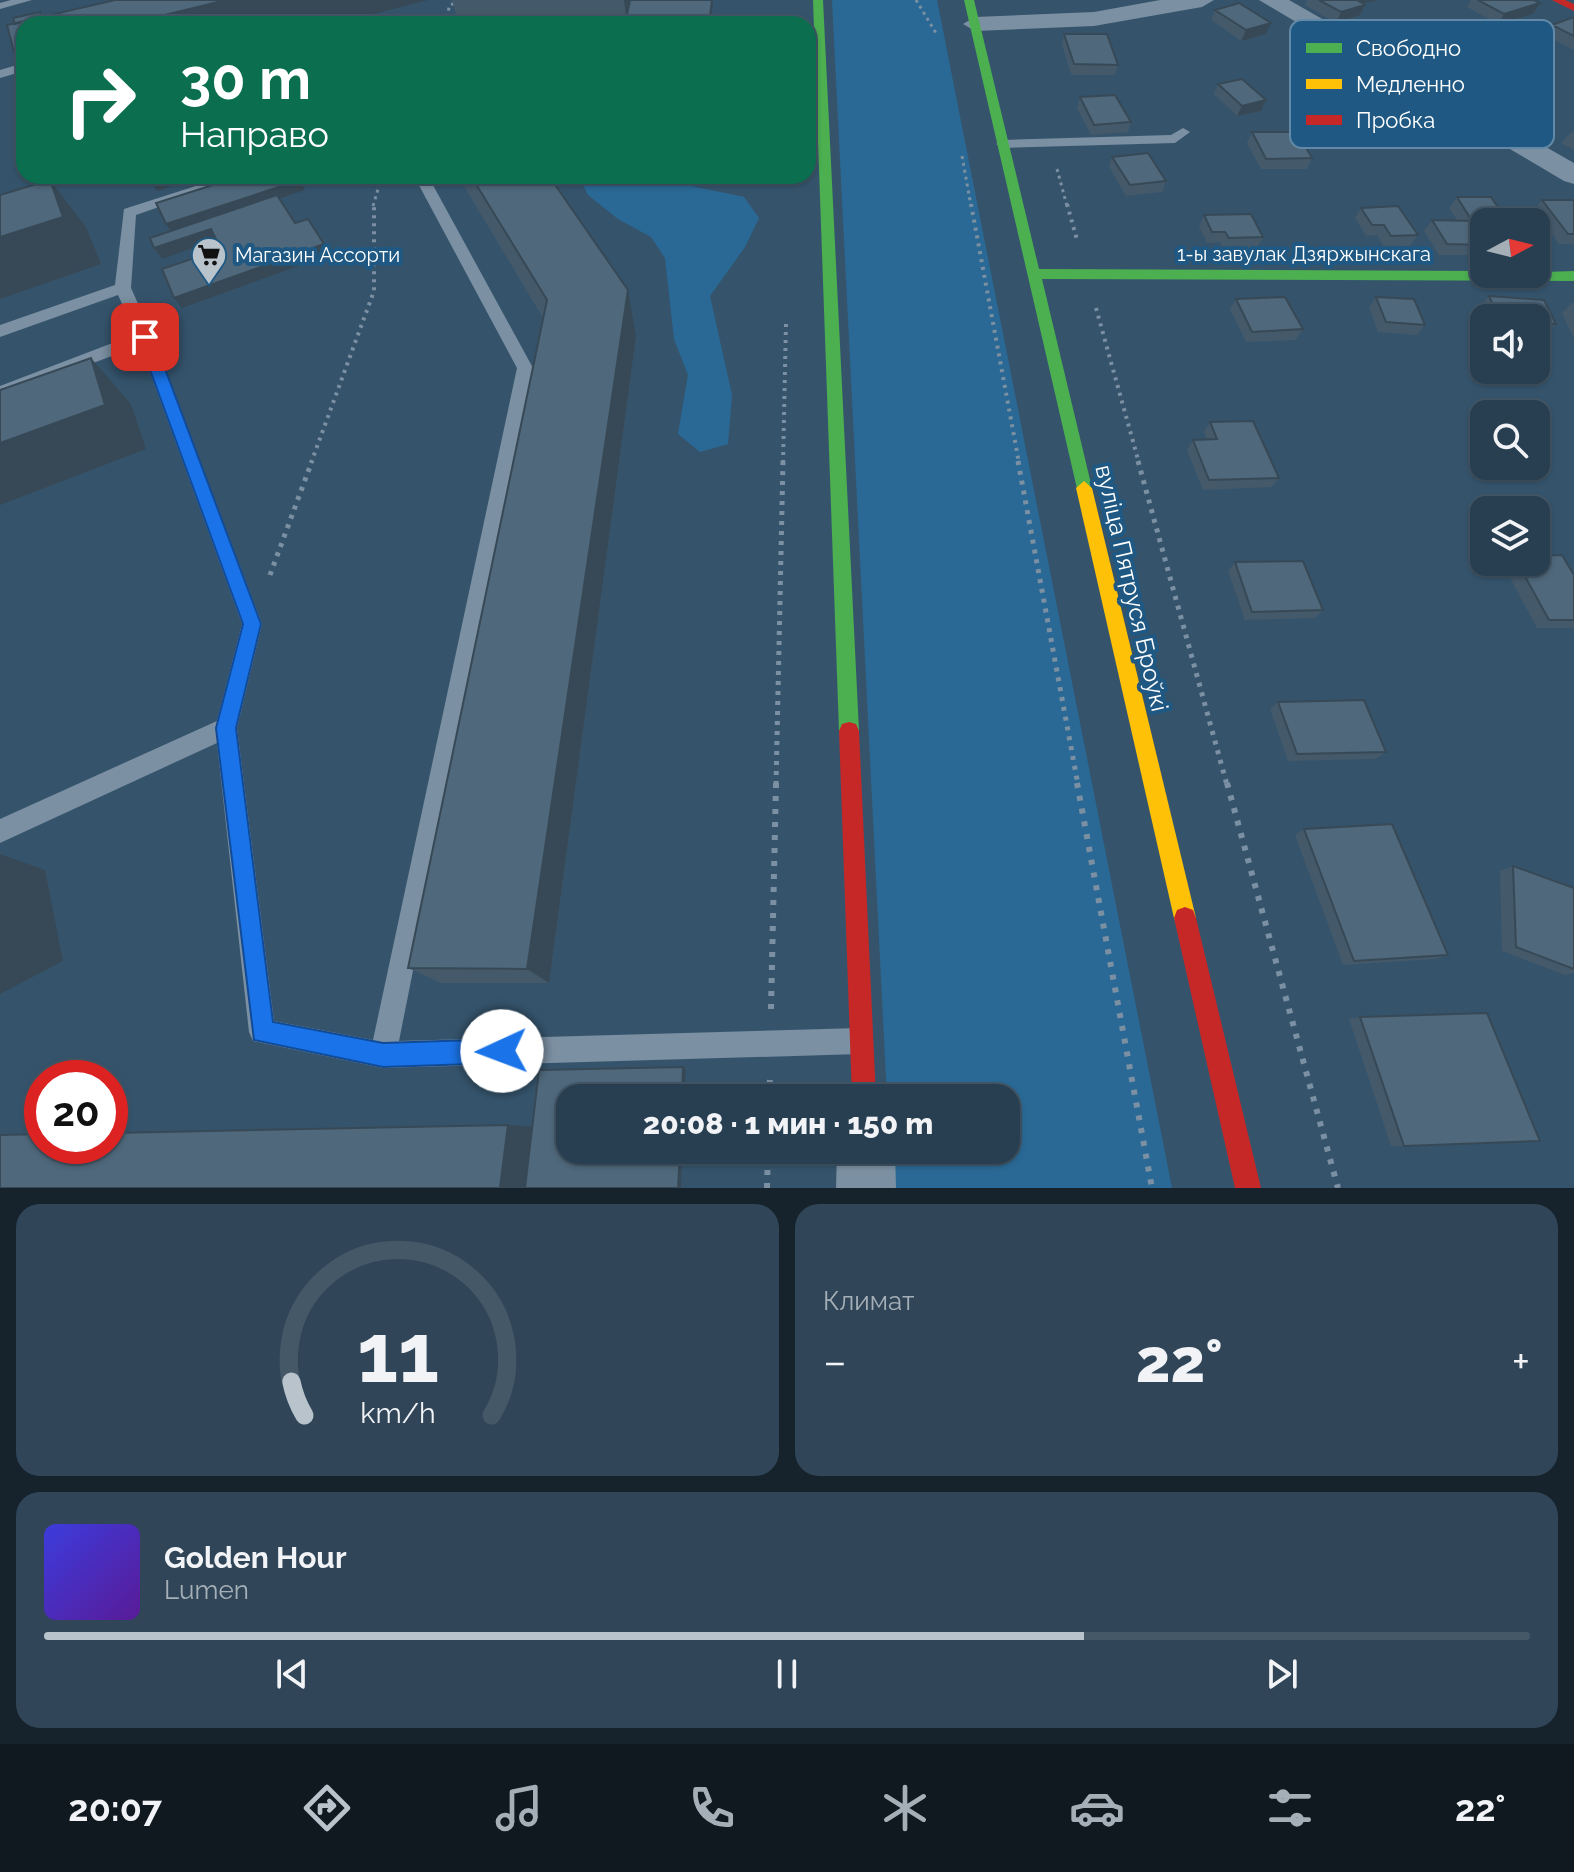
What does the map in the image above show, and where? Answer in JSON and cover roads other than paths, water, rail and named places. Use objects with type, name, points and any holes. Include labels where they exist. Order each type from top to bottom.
[{"type":"street","points":[[818,0],[864,1084]]},
{"type":"street","points":[[972,12],[1094,19],[1202,0]]},
{"type":"street","points":[[1271,0],[1306,20]]},
{"type":"street","points":[[1557,0],[1574,8]]},
{"type":"street","name":"вуліца Пятруся Броўкі","points":[[972,12],[1248,1188]]},
{"type":"street","points":[[1527,148],[1574,175]]},
{"type":"street","name":"1-ы завулак Дзяржынскага","points":[[1034,274],[1574,276]]},
{"type":"street","points":[[866,1164],[866,1188]]},
{"type":"lane","points":[[0,6],[26,0]]},
{"type":"lane","points":[[1003,144],[1175,139],[1183,132]]},
{"type":"lane","points":[[216,184],[129,212],[123,288],[145,337],[252,624],[226,728],[262,1032],[383,1055],[864,1041]]},
{"type":"lane","points":[[383,1055],[525,368],[425,184]]},
{"type":"lane","points":[[0,331],[123,288]]},
{"type":"lane","points":[[0,393],[145,337]]},
{"type":"lane","points":[[0,831],[226,728]]},
{"type":"place","name":"Магазин Ассорти","points":[[209,286]]}]
